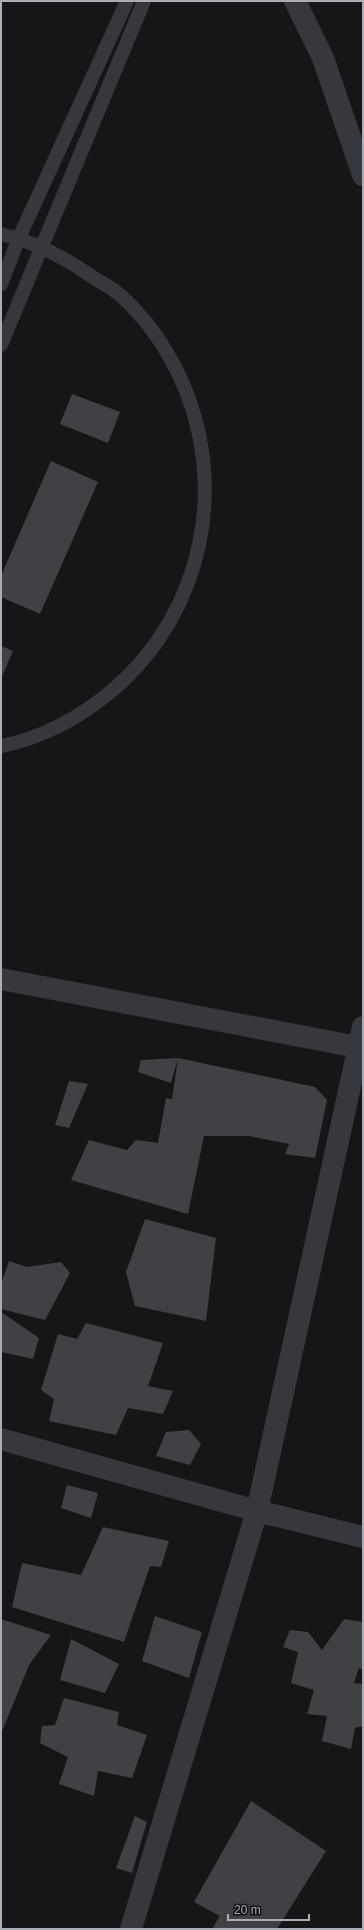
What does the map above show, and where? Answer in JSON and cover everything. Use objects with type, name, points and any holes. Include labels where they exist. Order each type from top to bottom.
[{"type":"street","points":[[295,1],[323,58],[363,175]]},
{"type":"street","points":[[1,979],[361,1041],[257,1511],[131,1929]]},
{"type":"street","points":[[1,1439],[257,1511],[363,1537]]},
{"type":"lane","points":[[1,284],[18,238],[127,1]]},
{"type":"lane","points":[[1,344],[144,1]]},
{"type":"lane","points":[[1,234],[18,238],[73,264],[120,295],[147,324],[169,354],[190,398],[199,428],[205,464],[206,494],[202,536],[194,568],[183,597],[168,626],[148,654],[124,680],[99,702],[72,719],[44,733],[1,746]]},
{"type":"building","points":[[72,394],[120,412],[108,443],[60,424]]},
{"type":"building","points":[[51,461],[98,482],[40,614],[1,597],[1,576]]},
{"type":"building","points":[[1,646],[13,651],[1,679]]},
{"type":"building","points":[[178,1058],[171,1083],[138,1072],[141,1060]]},
{"type":"building","points":[[178,1058],[315,1087],[327,1100],[315,1158],[285,1154],[289,1144],[249,1136],[204,1136],[188,1214],[71,1180],[89,1140],[127,1150],[136,1140],[158,1143],[166,1098],[172,1099]]},
{"type":"building","points":[[69,1081],[88,1084],[69,1128],[55,1125]]},
{"type":"building","points":[[145,1219],[216,1238],[206,1321],[135,1306],[126,1272]]},
{"type":"building","points":[[9,1261],[27,1267],[61,1262],[70,1273],[45,1320],[1,1309],[1,1284]]},
{"type":"building","points":[[1,1312],[39,1338],[33,1359],[1,1352]]},
{"type":"building","points":[[86,1323],[163,1343],[148,1386],[173,1391],[163,1414],[128,1408],[116,1435],[49,1421],[54,1399],[41,1390],[58,1334],[77,1339]]},
{"type":"building","points":[[189,1430],[201,1444],[190,1465],[156,1456],[166,1432]]},
{"type":"building","points":[[67,1485],[98,1493],[91,1518],[61,1508]]},
{"type":"building","points":[[103,1527],[169,1541],[161,1567],[150,1566],[124,1642],[12,1607],[22,1563],[81,1575]]},
{"type":"building","points":[[155,1616],[202,1632],[189,1678],[142,1661]]},
{"type":"building","points":[[1,1619],[51,1635],[29,1665],[1,1734]]},
{"type":"building","points":[[344,1619],[363,1622],[363,1670],[359,1668],[354,1683],[363,1684],[363,1726],[355,1728],[351,1749],[322,1741],[327,1716],[307,1714],[314,1690],[291,1683],[298,1652],[283,1647],[290,1630],[308,1632],[322,1650]]},
{"type":"building","points":[[71,1639],[119,1664],[105,1693],[60,1680]]},
{"type":"building","points":[[64,1698],[119,1712],[117,1725],[147,1735],[132,1778],[98,1771],[94,1796],[59,1784],[68,1757],[40,1743],[42,1726],[55,1725]]},
{"type":"building","points":[[251,1801],[326,1851],[277,1929],[212,1929],[220,1916],[194,1902]]},
{"type":"building","points":[[135,1816],[147,1822],[132,1873],[116,1868]]}]
